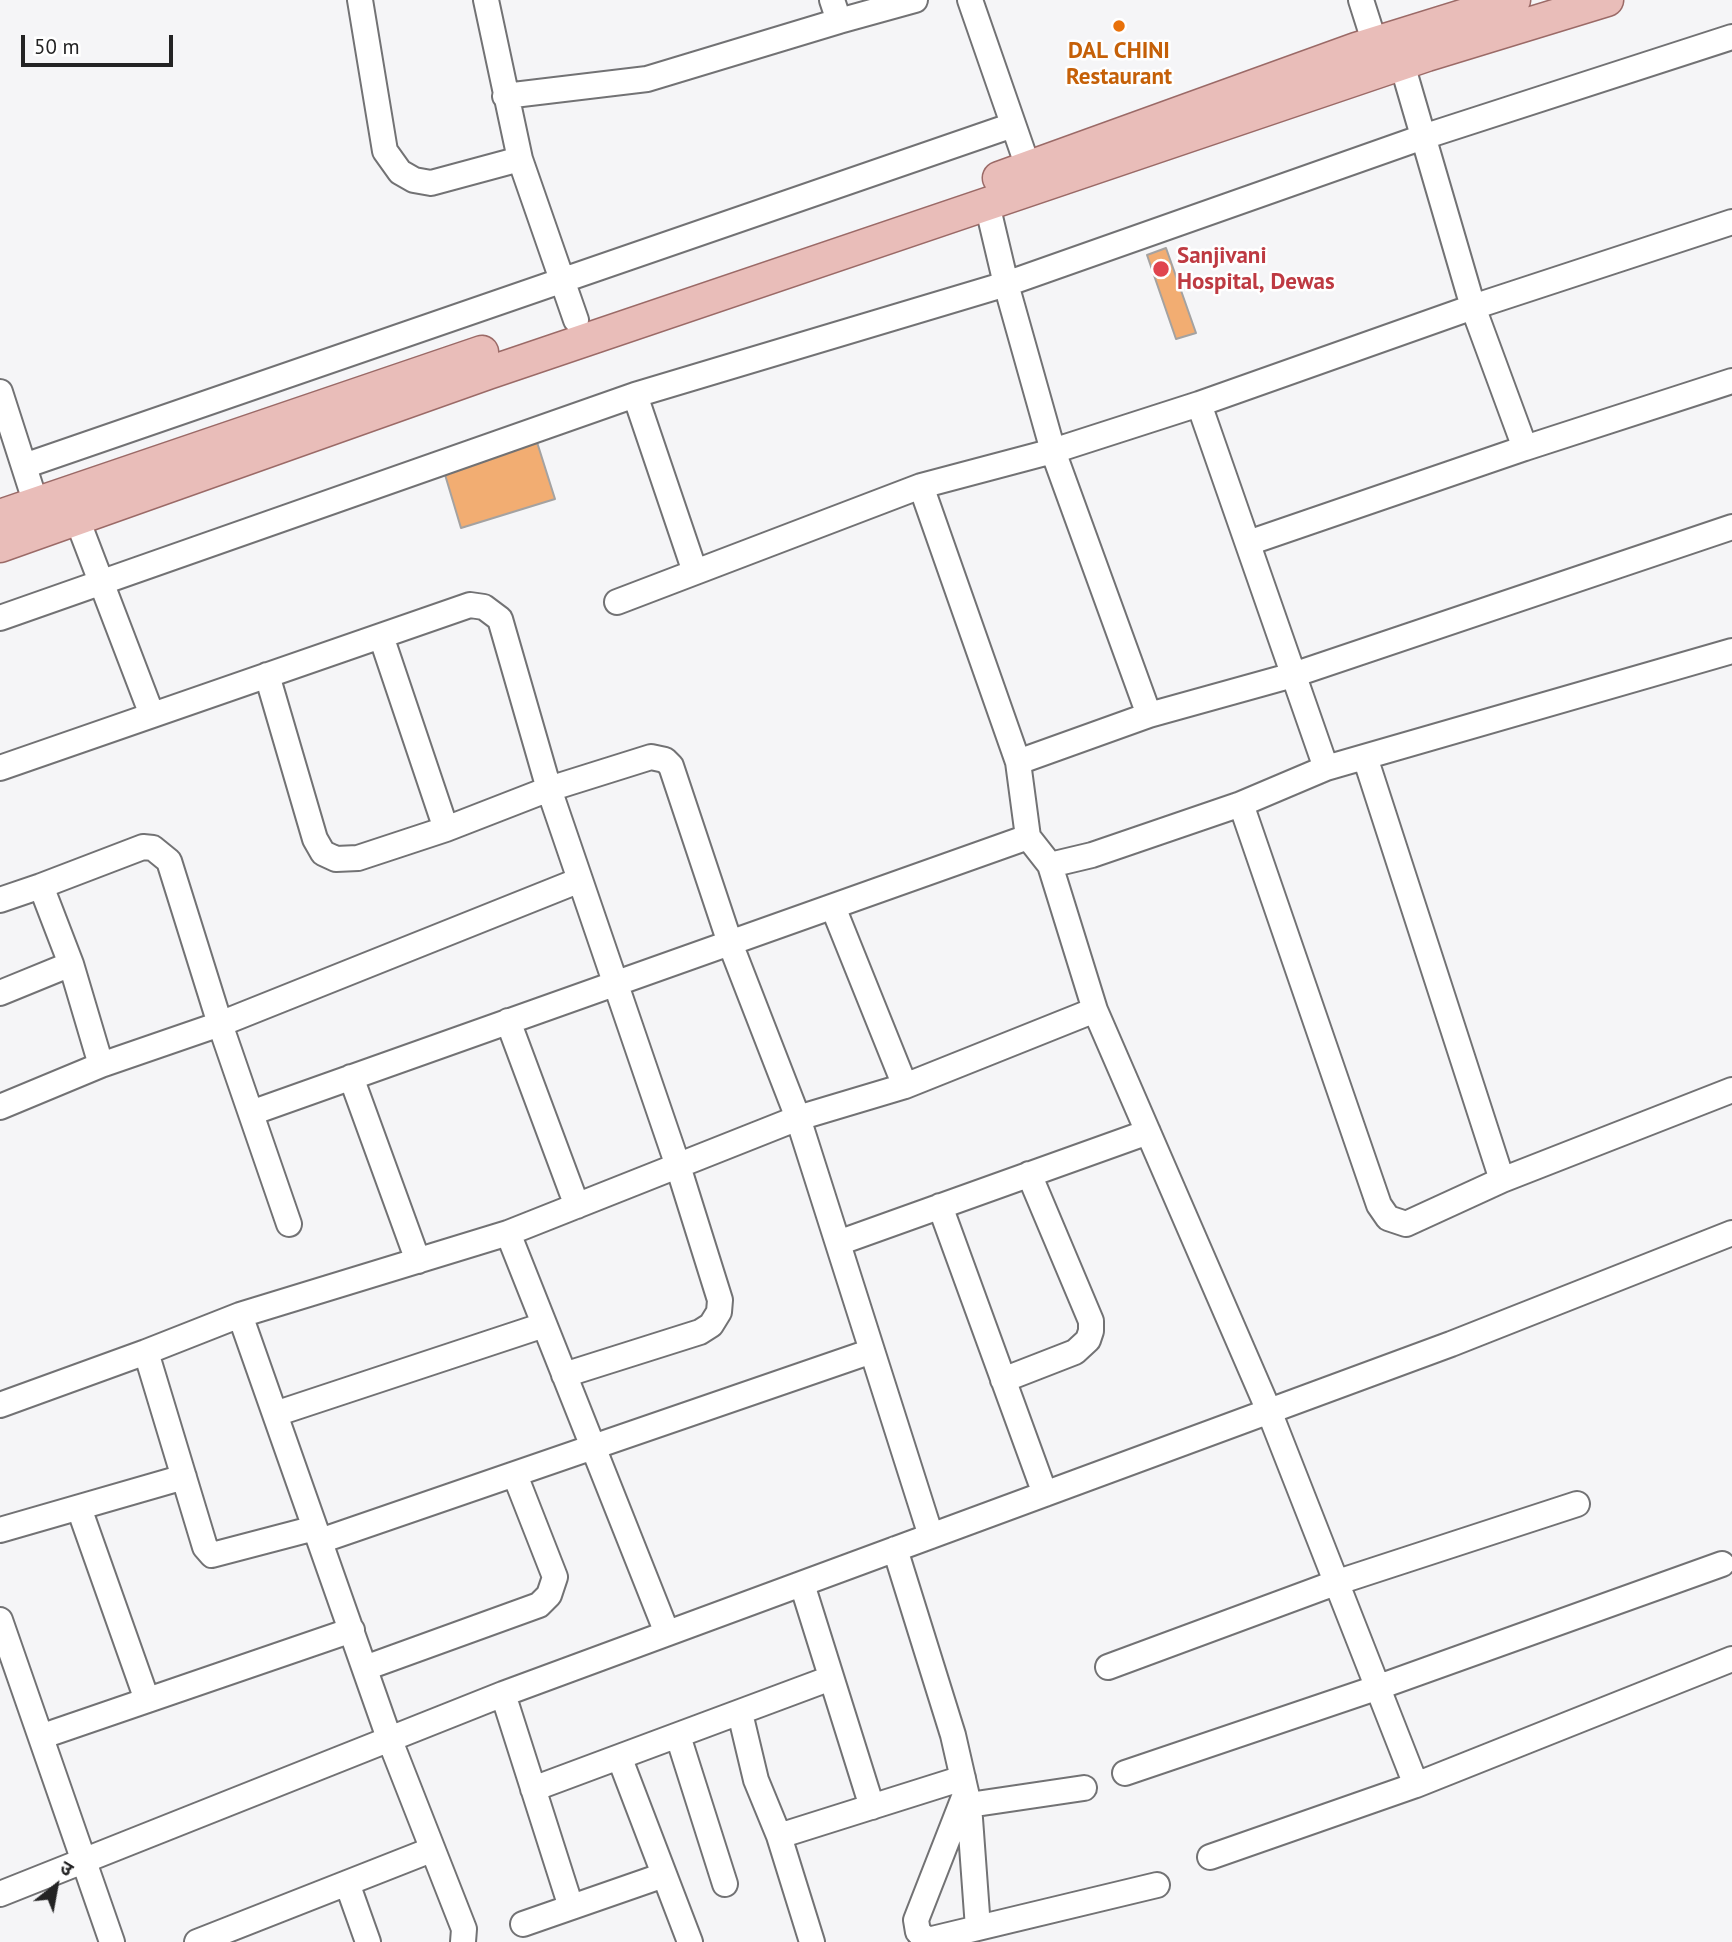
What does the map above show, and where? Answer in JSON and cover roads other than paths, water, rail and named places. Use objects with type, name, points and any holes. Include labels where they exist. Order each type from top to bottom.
[{"type":"main road","points":[[0,516],[1028,167],[1375,44],[1514,0]]},
{"type":"main road","points":[[0,546],[488,373],[1402,64],[1607,0]]},
{"type":"street","points":[[360,0],[385,151],[400,172],[415,180],[431,183],[520,159]]},
{"type":"street","points":[[486,0],[520,159],[576,320]]},
{"type":"street","points":[[505,96],[647,79],[835,11],[915,0]]},
{"type":"street","points":[[970,0],[1028,167]]},
{"type":"street","points":[[1361,0],[1375,44]]},
{"type":"street","points":[[0,618],[635,395],[1006,284],[1423,137],[1732,37]]},
{"type":"street","points":[[1402,64],[1473,307],[1525,448]]},
{"type":"street","points":[[24,466],[1013,125]]},
{"type":"street","points":[[987,204],[1006,284],[1053,451],[1149,715]]},
{"type":"street","points":[[617,602],[921,486],[1053,451],[1199,404],[1473,307],[1732,222]]},
{"type":"street","points":[[1248,543],[1525,448],[1732,381]]},
{"type":"street","points":[[0,392],[36,504]]},
{"type":"street","points":[[635,395],[695,572]]},
{"type":"street","points":[[1199,404],[1326,768]]},
{"type":"street","points":[[921,486],[1018,762],[1028,837],[1050,865],[1096,1010],[1269,1412],[1416,1785]]},
{"type":"street","points":[[78,519],[152,715]]},
{"type":"street","points":[[1018,762],[1149,715],[1293,675],[1732,527]]},
{"type":"street","points":[[0,768],[470,606],[484,607],[500,619],[549,789],[678,1166],[720,1300],[719,1312],[711,1325],[699,1332],[564,1375]]},
{"type":"street","points":[[381,636],[446,829]]},
{"type":"street","points":[[1050,865],[1092,855],[1241,804],[1326,768],[1732,651]]},
{"type":"street","points":[[267,676],[315,839],[323,853],[336,859],[358,858],[446,829],[549,789],[651,758],[665,760],[671,766],[730,943],[798,1118],[931,1536]]},
{"type":"street","points":[[1366,757],[1502,1180]]},
{"type":"street","points":[[1241,804],[1379,1205],[1388,1218],[1406,1224],[1502,1180],[1732,1090]]},
{"type":"street","points":[[251,1113],[1028,837]]},
{"type":"street","points":[[0,901],[143,847],[153,848],[169,861],[219,1024],[289,1224]]},
{"type":"street","points":[[0,1107],[101,1065],[219,1024],[580,880]]},
{"type":"street","points":[[41,886],[71,964],[101,1065]]},
{"type":"street","points":[[833,907],[905,1086]]},
{"type":"street","points":[[0,993],[71,964]]},
{"type":"street","points":[[0,1405],[240,1315],[508,1233],[798,1118],[905,1086],[1096,1010]]},
{"type":"street","points":[[508,1021],[577,1206]]},
{"type":"street","points":[[351,1077],[418,1261]]},
{"type":"street","points":[[838,1243],[1148,1132]]},
{"type":"street","points":[[1003,1380],[1075,1352],[1088,1340],[1091,1331],[1091,1321],[1029,1174]]},
{"type":"street","points":[[940,1206],[1045,1494]]},
{"type":"street","points":[[508,1233],[667,1633]]},
{"type":"street","points":[[0,1894],[503,1694],[1451,1344],[1732,1233]]},
{"type":"street","points":[[240,1315],[389,1738],[464,1929],[463,1942]]},
{"type":"street","points":[[275,1414],[544,1325]]},
{"type":"street","points":[[146,1352],[205,1547],[212,1555],[318,1534],[515,1475],[872,1351]]},
{"type":"street","points":[[365,1668],[539,1605],[549,1595],[555,1577],[515,1475]]},
{"type":"street","points":[[0,1531],[184,1477]]},
{"type":"street","points":[[1108,1667],[1335,1583],[1577,1504]]},
{"type":"street","points":[[79,1508],[148,1700]]},
{"type":"street","points":[[895,1549],[953,1735],[966,1792],[978,1928]]},
{"type":"street","points":[[1125,1773],[1376,1688],[1722,1564]]},
{"type":"street","points":[[802,1584],[872,1807]]},
{"type":"street","points":[[0,1620],[43,1736],[113,1942]]},
{"type":"street","points":[[43,1736],[352,1630]]},
{"type":"street","points":[[1210,1857],[1416,1785],[1732,1659]]},
{"type":"street","points":[[533,1789],[620,1759],[831,1678]]},
{"type":"street","points":[[503,1694],[571,1907]]},
{"type":"street","points":[[740,1713],[756,1780],[779,1836],[812,1942]]},
{"type":"street","points":[[678,1736],[725,1884]]},
{"type":"street","points":[[620,1759],[690,1942]]},
{"type":"street","points":[[779,1836],[872,1807],[966,1792],[1084,1788]]},
{"type":"street","points":[[966,1792],[916,1920],[918,1932],[928,1940],[1157,1885]]},
{"type":"street","points":[[197,1942],[237,1935],[347,1883],[432,1850]]},
{"type":"street","points":[[523,1924],[664,1875]]},
{"type":"street","points":[[347,1883],[368,1942]]},
{"type":"place","name":"DAL CHINI Restaurant","points":[[1119,26]]},
{"type":"place","name":"Sanjivani Hospital, Dewas","points":[[1161,269]]}]
